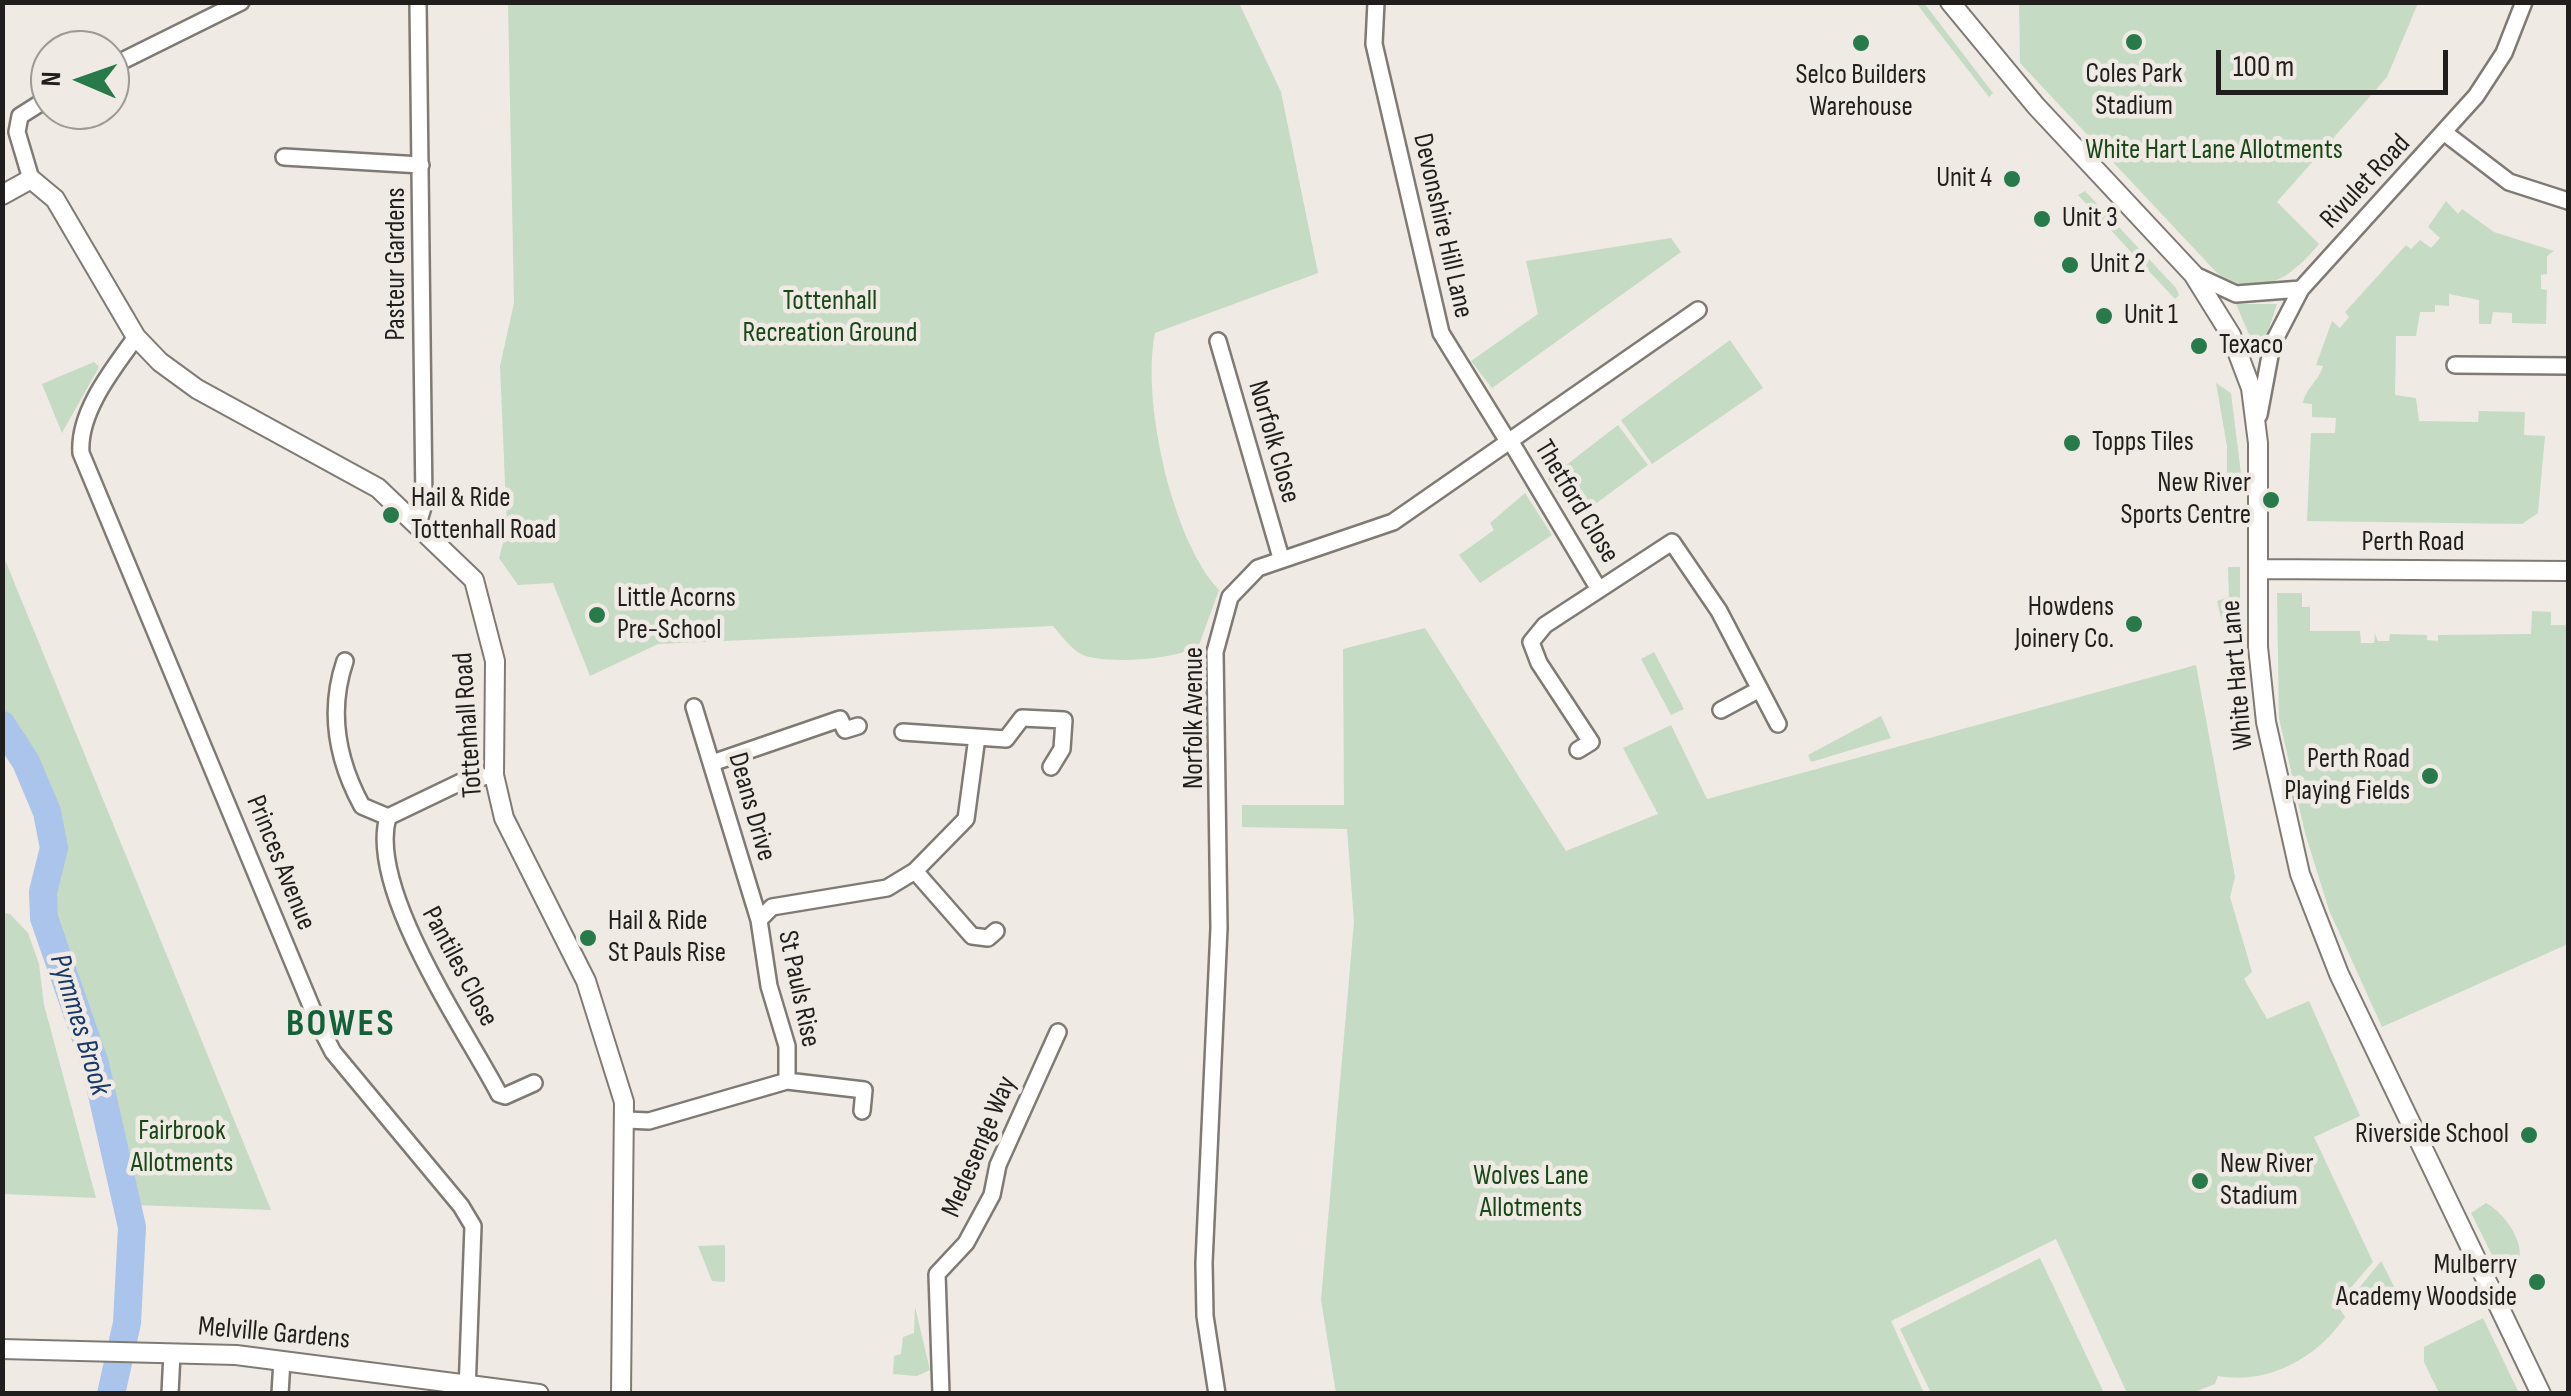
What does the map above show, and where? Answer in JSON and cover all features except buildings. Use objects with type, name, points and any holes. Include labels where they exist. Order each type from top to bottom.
[{"type":"street","points":[[130,57],[241,2]]},
{"type":"street","name":"Pasteur Gardens","points":[[418,2],[424,504],[418,524]]},
{"type":"street","name":"Devonshire Hill Lane","points":[[1376,2],[1374,44],[1441,333],[1510,443]]},
{"type":"street","name":"White Hart Lane","points":[[1950,2],[2036,106],[2193,274],[2219,312],[2242,361],[2251,388],[2258,443],[2258,647],[2266,722],[2300,874],[2339,974],[2541,1394]]},
{"type":"street","name":"Rivulet Road","points":[[2258,443],[2266,364],[2301,289],[2444,134],[2494,72],[2524,2]]},
{"type":"street","points":[[2,195],[31,178],[10,129],[30,110]]},
{"type":"street","points":[[2444,134],[2509,182],[2568,201]]},
{"type":"street","points":[[284,156],[422,165]]},
{"type":"street","name":"Tottenhall Road","points":[[31,178],[55,199],[136,337],[197,389],[378,488],[474,580],[487,618],[495,661],[494,776],[520,854],[586,981],[620,1086],[626,1120],[620,1394]]},
{"type":"street","points":[[2193,274],[2236,294],[2267,295],[2301,289]]},
{"type":"street","name":"Norfolk Avenue","points":[[1217,1394],[1205,1316],[1204,1263],[1219,928],[1216,652],[1224,610],[1237,587],[1258,568],[1393,522],[1698,310]]},
{"type":"street","name":"Princes Avenue","points":[[136,337],[86,418],[80,437],[82,453],[319,1026],[333,1052],[461,1206],[472,1226],[468,1389]]},
{"type":"street","name":"Norfolk Close","points":[[1218,341],[1281,558]]},
{"type":"street","points":[[2455,365],[2568,366]]},
{"type":"street","name":"Thetford Close","points":[[1510,443],[1598,588]]},
{"type":"street","name":"Thetford Close","points":[[1578,750],[1591,742],[1538,664],[1531,642],[1545,625],[1666,543],[1678,545],[1778,724]]},
{"type":"street","name":"Perth Road","points":[[2258,569],[2568,571]]},
{"type":"street","points":[[345,660],[334,706],[340,754],[362,806],[380,816],[464,781],[494,776]]},
{"type":"street","points":[[1721,710],[1760,688]]},
{"type":"street","name":"Deans Drive","points":[[694,707],[759,920]]},
{"type":"street","points":[[904,732],[1006,739],[1022,718],[1064,720],[1062,749],[1051,767]]},
{"type":"street","points":[[712,763],[840,719],[845,730],[858,726]]},
{"type":"street","name":"St Pauls Rise","points":[[626,1120],[648,1121],[787,1081],[787,1046],[769,986],[759,920],[772,907],[888,888],[915,871],[966,819],[977,737]]},
{"type":"street","name":"Pantiles Close","points":[[380,816],[403,922],[499,1094],[505,1096],[534,1083]]},
{"type":"street","points":[[915,871],[972,936],[988,938],[996,931]]},
{"type":"street","name":"Medesenge Way","points":[[940,1394],[937,1274],[966,1243],[992,1195],[998,1165],[1058,1032]]},
{"type":"street","points":[[787,1081],[864,1090],[862,1111]]},
{"type":"street","name":"Melville Gardens","points":[[2,1348],[282,1360],[468,1389],[540,1394]]},
{"type":"street","points":[[170,1394],[172,1353]]},
{"type":"street","points":[[280,1394],[282,1360]]},
{"type":"green space","name":"Tottenhall Recreation Ground","points":[[508,3],[1239,3],[1281,92],[1318,273],[1155,333],[1152,394],[1164,468],[1187,538],[1219,590],[1199,645],[1159,657],[1106,659],[1077,652],[1053,626],[658,644],[590,676],[553,583],[518,585],[499,558],[507,529],[500,366],[514,303]]},
{"type":"green space","points":[[1916,3],[1924,3],[1993,93],[1989,97]]},
{"type":"green space","name":"White Hart Lane Allotments","points":[[2019,3],[2418,3],[2387,77],[2277,202],[2319,244],[2286,275],[2261,285],[2247,285],[2217,273],[2020,63]]},
{"type":"green space","points":[[2085,191],[2176,288],[2179,295],[2175,299],[2078,195]]},
{"type":"green space","points":[[2446,201],[2458,214],[2462,209],[2494,232],[2554,251],[2547,256],[2547,274],[2541,275],[2541,289],[2547,290],[2546,324],[2512,323],[2512,313],[2493,312],[2491,324],[2479,324],[2479,300],[2449,294],[2449,306],[2435,305],[2435,312],[2420,312],[2416,336],[2396,336],[2395,395],[2416,398],[2419,421],[2478,422],[2479,411],[2525,412],[2524,435],[2545,436],[2538,513],[2522,524],[2307,521],[2311,433],[2335,433],[2336,418],[2312,417],[2312,404],[2303,403],[2323,366],[2316,365],[2332,321],[2340,328],[2349,317],[2345,312],[2406,245],[2411,249],[2420,240],[2431,248],[2440,238],[2428,227]]},
{"type":"green space","points":[[1671,238],[1681,252],[1492,388],[1471,361],[1538,314],[1526,261]]},
{"type":"green space","points":[[2236,304],[2277,304],[2259,358]]},
{"type":"green space","points":[[1730,340],[1763,388],[1652,464],[1621,420]]},
{"type":"green space","points":[[94,362],[99,367],[62,433],[42,384]]},
{"type":"green space","points":[[2216,383],[2231,393],[2241,474],[2227,490],[2227,446]]},
{"type":"green space","points":[[1618,425],[1648,465],[1575,519],[1548,479]]},
{"type":"green space","points":[[1525,493],[1552,535],[1480,583],[1459,555],[1494,530],[1490,523]]},
{"type":"green space","name":"Fairbrook Allotments","points":[[3,555],[271,1210],[135,1205],[104,1065],[49,905],[59,829],[34,764],[3,714]]},
{"type":"green space","points":[[2228,567],[2240,567],[2240,643],[2228,646],[2217,601],[2229,597]]},
{"type":"green space","name":"Perth Road Playing Fields","points":[[2277,593],[2302,593],[2302,607],[2310,607],[2310,631],[2360,631],[2361,643],[2374,643],[2375,634],[2378,641],[2389,641],[2390,634],[2427,635],[2427,640],[2438,641],[2438,635],[2531,634],[2532,611],[2551,612],[2551,625],[2568,625],[2568,944],[2382,1027],[2329,910],[2305,833],[2279,718]]},
{"type":"green space","name":"Wolves Lane Allotments","points":[[1425,628],[1566,851],[1658,814],[1623,748],[1671,725],[1707,799],[2196,665],[2235,877],[2230,897],[2252,972],[2244,979],[2267,1019],[2309,1001],[2360,1116],[2314,1137],[2373,1262],[2347,1292],[2340,1309],[2345,1317],[2334,1332],[2306,1356],[2273,1372],[2237,1378],[2218,1376],[2215,1384],[2192,1393],[2127,1393],[2056,1239],[1891,1321],[1924,1393],[1336,1393],[1321,1300],[1354,922],[1347,829],[1242,827],[1242,805],[1344,805],[1343,649]]},
{"type":"green space","points":[[1654,652],[1684,709],[1671,715],[1641,659]]},
{"type":"green space","points":[[1881,716],[1891,738],[1811,762],[1808,755]]},
{"type":"green space","points":[[3,913],[10,914],[28,933],[39,964],[44,1005],[96,1198],[3,1194]]},
{"type":"green space","points":[[2486,1203],[2506,1221],[2519,1247],[2518,1265],[2501,1273],[2471,1213]]},
{"type":"green space","points":[[725,1245],[725,1282],[712,1281],[698,1246]]},
{"type":"green space","points":[[2040,1258],[2104,1393],[1931,1393],[1900,1329]]},
{"type":"green space","points":[[2381,1261],[2397,1292],[2379,1297],[2355,1293]]},
{"type":"green space","points":[[915,1307],[930,1370],[917,1376],[893,1374],[894,1356],[901,1354],[903,1337],[914,1333]]},
{"type":"green space","points":[[2483,1318],[2519,1393],[2439,1393],[2424,1362],[2424,1347]]},
{"type":"waterway","name":"Pymmes Brook","points":[[2,725],[26,762],[47,812],[54,848],[43,892],[44,918],[95,1064],[132,1227],[127,1323],[111,1394]]},
{"type":"place","name":"Coles Park Stadium","points":[[2134,42]]},
{"type":"place","name":"Selco Builders Warehouse","points":[[1861,43]]},
{"type":"place","name":"Unit 4","points":[[2012,179]]},
{"type":"place","name":"Unit 3","points":[[2042,219]]},
{"type":"place","name":"Unit 2","points":[[2070,265]]},
{"type":"place","name":"Unit 1","points":[[2104,316]]},
{"type":"place","name":"Texaco","points":[[2199,346]]},
{"type":"place","name":"Topps Tiles","points":[[2072,443]]},
{"type":"place","name":"New River Sports Centre","points":[[2271,500]]},
{"type":"place","name":"Hail & Ride Tottenhall Road","points":[[391,515]]},
{"type":"place","name":"Little Acorns Pre-School","points":[[597,615]]},
{"type":"place","name":"Howdens Joinery Co.","points":[[2134,624]]},
{"type":"place","name":"Perth Road Playing Fields","points":[[2430,776]]},
{"type":"place","name":"Hail & Ride St Pauls Rise","points":[[588,938]]},
{"type":"place","name":"Riverside School","points":[[2529,1135]]},
{"type":"place","name":"New River Stadium","points":[[2200,1181]]},
{"type":"place","name":"Mulberry Academy Woodside","points":[[2537,1282]]},
{"type":"district","name":"BOWES","points":[[341,1025]]}]
